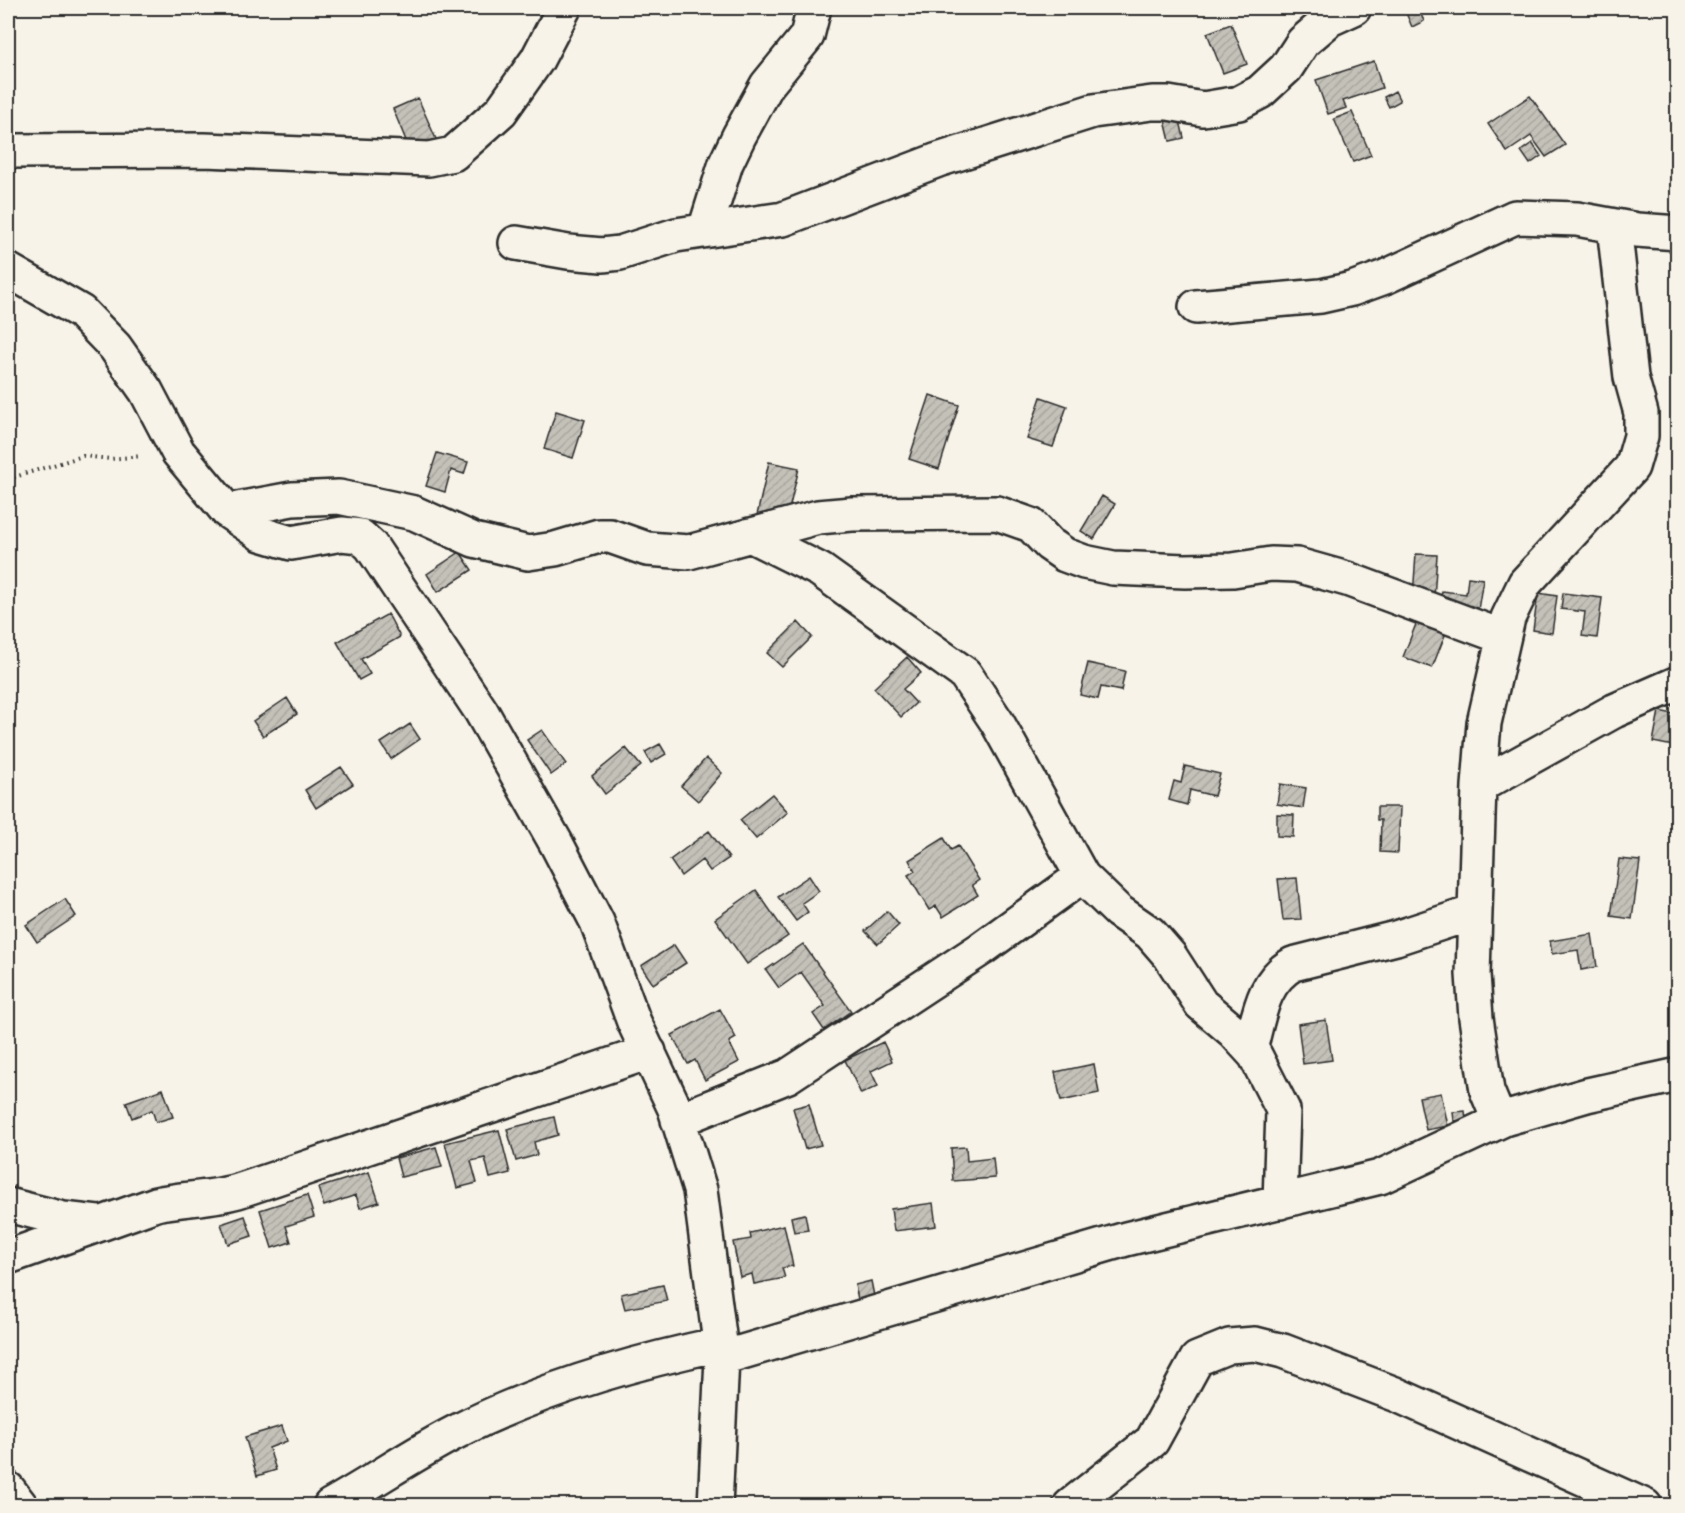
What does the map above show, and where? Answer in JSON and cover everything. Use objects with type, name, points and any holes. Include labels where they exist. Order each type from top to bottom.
[{"type":"street","points":[[8,151],[204,150],[429,159],[453,153],[501,111],[537,60],[564,8]]},
{"type":"street","points":[[705,230],[720,181],[739,136],[767,85],[807,36],[814,8]]},
{"type":"street","points":[[516,243],[602,255],[621,253],[676,235],[783,219],[898,174],[1093,111],[1152,103],[1168,103],[1203,109],[1239,103],[1260,92],[1286,68],[1303,42],[1330,19],[1354,8]]},
{"type":"street","points":[[1196,307],[1321,296],[1352,290],[1515,217],[1577,219],[1614,226],[1677,233]]},
{"type":"street","points":[[1504,1119],[1494,1108],[1487,1091],[1476,1018],[1473,974],[1479,786],[1484,723],[1508,618],[1525,583],[1632,467],[1637,451],[1641,413],[1631,377],[1614,226]]},
{"type":"street","points":[[8,270],[81,312],[108,340],[146,391],[178,452],[227,511],[261,534],[291,543],[342,534],[360,536],[371,546],[481,711],[556,843],[597,922],[648,1053],[678,1120],[700,1190],[721,1351],[715,1506]]},
{"type":"street","points":[[227,511],[292,499],[339,497],[414,513],[474,540],[528,553],[555,549],[599,536],[610,536],[647,549],[689,552],[818,518],[852,514],[997,513],[1031,525],[1049,544],[1084,562],[1113,568],[1173,571],[1233,570],[1271,564],[1297,565],[1347,579],[1503,637]]},
{"type":"street","points":[[750,535],[820,570],[965,674],[997,722],[1082,876],[1118,911],[1150,933],[1170,956],[1201,1004],[1250,1049],[1282,1110],[1280,1202]]},
{"type":"street","points":[[1479,786],[1604,716],[1677,683]]},
{"type":"street","points":[[678,1120],[788,1076],[981,949],[1082,876]]},
{"type":"street","points":[[1250,1049],[1267,987],[1279,972],[1293,964],[1396,938],[1475,912]]},
{"type":"street","points":[[8,1257],[174,1200],[217,1197],[233,1192],[648,1053]]},
{"type":"street","points":[[330,1506],[457,1431],[548,1392],[647,1359],[721,1351],[1126,1239],[1380,1177],[1504,1119],[1587,1095],[1677,1075]]},
{"type":"street","points":[[8,1205],[63,1219],[103,1223]]},
{"type":"street","points":[[1070,1506],[1152,1441],[1197,1359],[1229,1346],[1255,1344],[1283,1351],[1395,1394],[1646,1506]]},
{"type":"street","points":[[8,1489],[21,1506]]},
{"type":"path","points":[[8,479],[83,456],[110,459],[178,452]]},
{"type":"building","points":[[1418,8],[1424,21],[1412,27],[1406,13]]},
{"type":"building","points":[[1231,24],[1247,64],[1223,73],[1207,33]]},
{"type":"building","points":[[1374,61],[1382,88],[1343,101],[1346,108],[1328,114],[1316,80]]},
{"type":"building","points":[[1395,91],[1400,101],[1389,107],[1384,97]]},
{"type":"building","points":[[1530,96],[1565,145],[1546,157],[1531,136],[1507,152],[1488,124]]},
{"type":"building","points":[[418,98],[436,139],[410,150],[393,109]]},
{"type":"building","points":[[1177,108],[1184,138],[1170,141],[1163,112]]},
{"type":"building","points":[[1352,112],[1371,155],[1353,162],[1334,119]]},
{"type":"building","points":[[1532,143],[1541,156],[1530,164],[1521,151]]},
{"type":"building","points":[[930,395],[959,405],[939,469],[909,459]]},
{"type":"building","points":[[1041,397],[1067,406],[1053,447],[1027,439]]},
{"type":"building","points":[[556,411],[585,420],[573,458],[544,449]]},
{"type":"building","points":[[437,453],[468,462],[464,474],[451,470],[445,492],[426,486]]},
{"type":"building","points":[[769,462],[799,468],[786,522],[757,515]]},
{"type":"building","points":[[1102,496],[1115,504],[1094,539],[1081,531]]},
{"type":"building","points":[[460,552],[472,570],[438,592],[427,574]]},
{"type":"building","points":[[1416,554],[1437,555],[1434,598],[1413,596]]},
{"type":"building","points":[[1468,577],[1483,579],[1478,610],[1440,604],[1442,591],[1466,594]]},
{"type":"building","points":[[1538,593],[1557,596],[1552,633],[1533,630]]},
{"type":"building","points":[[1563,593],[1602,598],[1597,638],[1582,636],[1585,612],[1561,609]]},
{"type":"building","points":[[388,614],[400,637],[361,659],[370,674],[359,680],[337,642]]},
{"type":"building","points":[[1420,614],[1449,625],[1432,668],[1403,657]]},
{"type":"building","points":[[798,622],[812,637],[782,667],[767,653]]},
{"type":"building","points":[[907,657],[921,673],[903,689],[916,703],[901,717],[874,688]]},
{"type":"building","points":[[1088,663],[1125,671],[1121,691],[1101,687],[1098,699],[1080,695]]},
{"type":"building","points":[[287,698],[297,714],[263,736],[253,721]]},
{"type":"building","points":[[1659,711],[1678,715],[1678,747],[1653,742]]},
{"type":"building","points":[[410,724],[420,739],[391,759],[381,743]]},
{"type":"building","points":[[542,730],[566,764],[551,775],[527,740]]},
{"type":"building","points":[[660,744],[666,754],[651,763],[645,752]]},
{"type":"building","points":[[626,748],[641,766],[605,794],[592,776]]},
{"type":"building","points":[[706,758],[722,773],[698,801],[681,786]]},
{"type":"building","points":[[1185,766],[1220,774],[1214,796],[1190,790],[1187,805],[1169,800],[1174,781],[1181,783]]},
{"type":"building","points":[[341,767],[353,784],[316,808],[305,790]]},
{"type":"building","points":[[1280,784],[1306,788],[1303,808],[1277,804]]},
{"type":"building","points":[[772,794],[788,812],[756,839],[740,820]]},
{"type":"building","points":[[1377,807],[1400,807],[1398,853],[1380,852],[1381,820],[1377,820]]},
{"type":"building","points":[[1277,814],[1294,815],[1293,837],[1277,836]]},
{"type":"building","points":[[709,831],[729,858],[710,871],[702,860],[681,876],[670,860]]},
{"type":"building","points":[[944,838],[951,850],[958,846],[979,880],[972,885],[978,895],[943,917],[936,906],[929,910],[908,875],[915,871],[909,860]]},
{"type":"building","points":[[1619,859],[1640,861],[1632,919],[1611,916]]},
{"type":"building","points":[[809,876],[819,891],[802,903],[808,912],[796,921],[778,897]]},
{"type":"building","points":[[1297,878],[1301,919],[1283,920],[1278,879]]},
{"type":"building","points":[[756,890],[788,936],[747,964],[715,919]]},
{"type":"building","points":[[65,899],[76,916],[37,942],[26,925]]},
{"type":"building","points":[[887,911],[899,925],[878,944],[865,931]]},
{"type":"building","points":[[1592,934],[1597,967],[1581,970],[1578,950],[1552,954],[1550,941]]},
{"type":"building","points":[[803,944],[851,1011],[824,1030],[813,1014],[825,1006],[801,972],[779,988],[766,970]]},
{"type":"building","points":[[674,945],[686,963],[653,984],[641,966]]},
{"type":"building","points":[[720,1009],[736,1038],[729,1042],[739,1062],[705,1080],[695,1060],[688,1064],[672,1035]]},
{"type":"building","points":[[1326,1020],[1332,1060],[1303,1064],[1298,1024]]},
{"type":"building","points":[[883,1042],[892,1061],[871,1071],[878,1086],[861,1094],[845,1060]]},
{"type":"building","points":[[1094,1064],[1099,1093],[1061,1101],[1055,1072]]},
{"type":"building","points":[[163,1089],[173,1117],[156,1122],[152,1110],[132,1118],[126,1102]]},
{"type":"building","points":[[1441,1093],[1448,1126],[1426,1130],[1419,1097]]},
{"type":"building","points":[[809,1104],[821,1145],[805,1149],[793,1108]]},
{"type":"building","points":[[1465,1111],[1466,1120],[1454,1121],[1453,1112]]},
{"type":"building","points":[[554,1117],[558,1135],[534,1142],[537,1155],[516,1161],[507,1129]]},
{"type":"building","points":[[499,1130],[510,1173],[490,1178],[485,1158],[471,1161],[477,1183],[457,1188],[445,1143]]},
{"type":"building","points":[[436,1147],[442,1167],[401,1177],[396,1158]]},
{"type":"building","points":[[966,1147],[967,1161],[993,1158],[995,1178],[953,1181],[951,1148]]},
{"type":"building","points":[[369,1172],[379,1202],[360,1208],[356,1195],[324,1206],[318,1188]]},
{"type":"building","points":[[307,1195],[314,1217],[286,1226],[291,1242],[272,1248],[260,1210]]},
{"type":"building","points":[[933,1203],[936,1226],[894,1231],[891,1209]]},
{"type":"building","points":[[805,1214],[808,1230],[794,1232],[791,1217]]},
{"type":"building","points":[[245,1216],[252,1236],[228,1244],[221,1224]]},
{"type":"building","points":[[784,1225],[793,1266],[782,1268],[785,1278],[754,1284],[752,1274],[740,1277],[733,1242],[751,1239],[750,1233]]},
{"type":"building","points":[[871,1281],[876,1306],[860,1309],[855,1285]]},
{"type":"building","points":[[663,1285],[667,1301],[625,1309],[621,1294]]},
{"type":"building","points":[[282,1426],[287,1441],[269,1448],[276,1470],[257,1476],[245,1437]]}]
